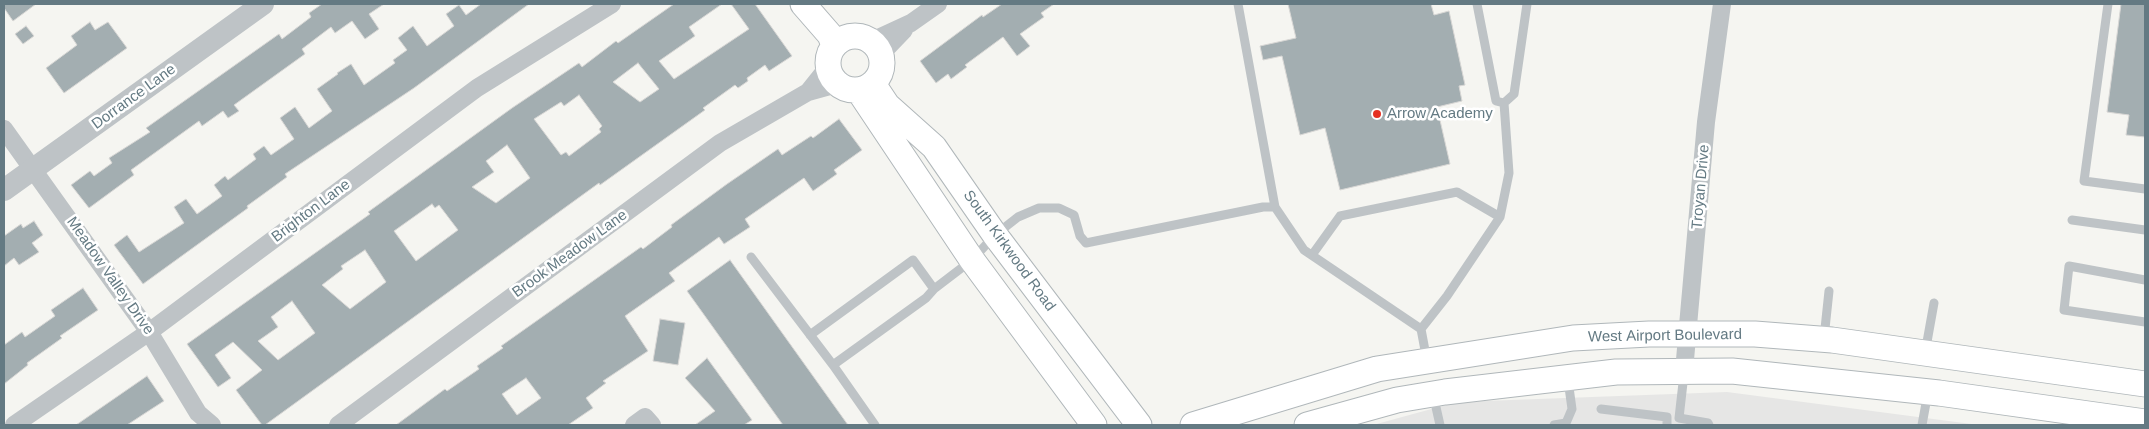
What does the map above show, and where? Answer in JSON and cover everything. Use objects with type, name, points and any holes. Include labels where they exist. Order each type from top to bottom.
[{"type":"main road","name":"South Kirkwood Road","points":[[803,4],[887,105],[934,147],[994,235],[1139,425]]},
{"type":"main road","name":"South Kirkwood Road","points":[[820,4],[972,260],[1094,425]]},
{"type":"main road","name":"West Airport Boulevard","points":[[1193,425],[1377,369],[1573,338],[1686,333],[1755,334],[1824,339],[2145,384]]},
{"type":"main road","points":[[1928,392],[1930,354]]},
{"type":"main road","points":[[1427,361],[1433,394]]},
{"type":"main road","points":[[1307,425],[1336,421],[1397,400],[1433,394],[1616,372],[1684,371],[1732,371],[1928,392],[2145,422]]},
{"type":"street","name":"Dorrance Lane","points":[[4,190],[263,4]]},
{"type":"street","name":"Brighton Lane","points":[[14,425],[149,332],[477,88],[612,4]]},
{"type":"street","name":"Brook Meadow Lane","points":[[338,425],[720,143],[854,63],[938,4]]},
{"type":"street","name":"Troyan Drive","points":[[1684,371],[1686,333],[1698,227],[1718,4]]},
{"type":"street","name":"Meadow Valley Drive","points":[[4,129],[35,169],[149,332],[198,413],[212,425]]},
{"type":"street","points":[[634,425],[645,417],[652,425]]},
{"type":"lane","points":[[1238,4],[1275,207],[1281,213],[1304,250],[1422,329]]},
{"type":"lane","points":[[1477,4],[1496,101],[1504,103]]},
{"type":"lane","points":[[1504,103],[1514,94],[1527,4]]},
{"type":"lane","points":[[2108,4],[2084,181],[2145,189]]},
{"type":"lane","points":[[1427,361],[1422,329],[1447,296],[1500,217],[1509,173],[1504,103]]},
{"type":"lane","points":[[1312,256],[1340,216],[1457,192],[1500,217]]},
{"type":"lane","points":[[833,365],[926,298],[934,289],[972,260],[994,235],[1018,217],[1039,208],[1059,208],[1074,216],[1080,236],[1086,243],[1263,207],[1275,207]]},
{"type":"lane","points":[[2072,220],[2145,230]]},
{"type":"lane","points":[[751,257],[833,365],[875,425]]},
{"type":"lane","points":[[810,335],[913,260],[934,289]]},
{"type":"lane","points":[[2145,280],[2069,266],[2064,310],[2145,322]]},
{"type":"lane","points":[[1824,339],[1829,291]]},
{"type":"lane","points":[[1930,354],[1934,303]]},
{"type":"lane","points":[[1679,418],[1684,371]]},
{"type":"lane","points":[[1554,425],[1566,423],[1572,409],[1568,377]]},
{"type":"lane","points":[[1922,425],[1928,392]]},
{"type":"lane","points":[[1433,394],[1440,425]]},
{"type":"lane","points":[[1601,409],[1667,421],[1679,418],[1708,423],[1709,425]]},
{"type":"shaded area","points":[[1727,392],[1979,425],[1373,425],[1457,402]]},
{"type":"building","points":[[4,4],[36,4],[13,21],[4,8]]},
{"type":"building","points":[[322,4],[384,4],[369,14],[379,29],[365,39],[352,21],[335,33],[331,27],[302,49],[305,54],[234,105],[239,111],[228,118],[223,111],[202,126],[199,121],[131,170],[134,175],[89,208],[71,185],[90,171],[94,176],[112,163],[109,158],[150,132],[146,128],[279,34],[282,39],[311,17],[309,13]]},
{"type":"building","points":[[481,4],[529,4],[414,88],[285,174],[287,177],[247,206],[248,208],[143,284],[114,245],[127,235],[139,252],[184,223],[174,207],[186,199],[197,214],[222,196],[214,185],[225,176],[228,180],[256,159],[253,154],[264,146],[271,155],[294,139],[280,118],[295,107],[309,128],[332,111],[317,89],[337,73],[351,64],[364,85],[395,63],[393,60],[407,50],[398,38],[413,26],[427,46],[454,26],[446,14],[459,5],[466,15]]},
{"type":"building","points":[[674,4],[722,4],[689,27],[695,36],[659,61],[674,79],[749,29],[731,4],[755,4],[792,56],[769,71],[765,65],[747,78],[748,81],[738,88],[735,85],[703,108],[705,110],[600,185],[599,183],[265,425],[262,425],[236,390],[262,370],[233,342],[215,355],[231,378],[218,387],[187,344],[370,214],[368,212],[512,108],[579,63],[582,67],[616,41],[618,43]],"holes":[[[638,63],[659,89],[640,102],[613,82]],[[579,95],[602,126],[599,129],[601,132],[569,156],[566,152],[561,155],[534,119],[561,102],[564,106]],[[507,145],[530,178],[496,203],[472,187],[494,172],[486,161]],[[432,204],[435,208],[439,205],[458,230],[416,261],[394,231]],[[365,250],[386,282],[350,309],[322,285],[343,269],[341,266]],[[292,301],[315,333],[278,360],[258,341],[278,327],[271,317]]]},
{"type":"building","points":[[1002,4],[1054,4],[1041,13],[1044,17],[1020,34],[1030,46],[1017,56],[1003,37],[965,65],[967,67],[951,79],[948,74],[936,83],[920,61],[982,15],[983,17]]},
{"type":"building","points":[[1288,4],[1431,4],[1434,15],[1449,11],[1465,85],[1459,86],[1462,101],[1437,107],[1450,164],[1340,190],[1325,128],[1300,135],[1282,56],[1263,60],[1260,46],[1296,38]]},
{"type":"building","points":[[2121,4],[2145,4],[2145,137],[2126,135],[2129,115],[2107,112]]},
{"type":"building","points":[[90,22],[95,30],[108,22],[127,48],[64,93],[46,68],[77,45],[71,36]]},
{"type":"building","points":[[26,26],[34,36],[23,44],[15,34]]},
{"type":"building","points":[[839,119],[862,150],[834,170],[837,174],[813,191],[804,178],[745,219],[750,227],[724,244],[719,237],[669,273],[675,281],[625,316],[648,351],[603,381],[606,383],[586,398],[593,408],[568,425],[396,425],[445,389],[447,391],[479,369],[477,366],[503,348],[501,346],[641,247],[643,249],[672,227],[671,225],[727,184],[778,149],[782,155],[811,136],[813,138]],"holes":[[[526,378],[541,398],[517,415],[502,394]]]},
{"type":"building","points":[[34,221],[43,235],[32,243],[39,252],[19,265],[14,258],[4,266],[4,236],[21,224],[23,228]]},
{"type":"building","points":[[730,260],[848,425],[783,425],[687,291]]},
{"type":"building","points":[[83,288],[98,310],[60,336],[62,338],[27,363],[28,365],[4,384],[4,345],[22,332],[25,337],[55,316],[51,310]]},
{"type":"building","points":[[660,319],[685,323],[678,365],[653,361]]},
{"type":"building","points":[[707,358],[752,420],[744,425],[695,425],[715,411],[685,378]]},
{"type":"building","points":[[147,376],[164,401],[127,425],[76,425]]},
{"type":"place","name":"Arrow Academy","points":[[1377,114]]}]
